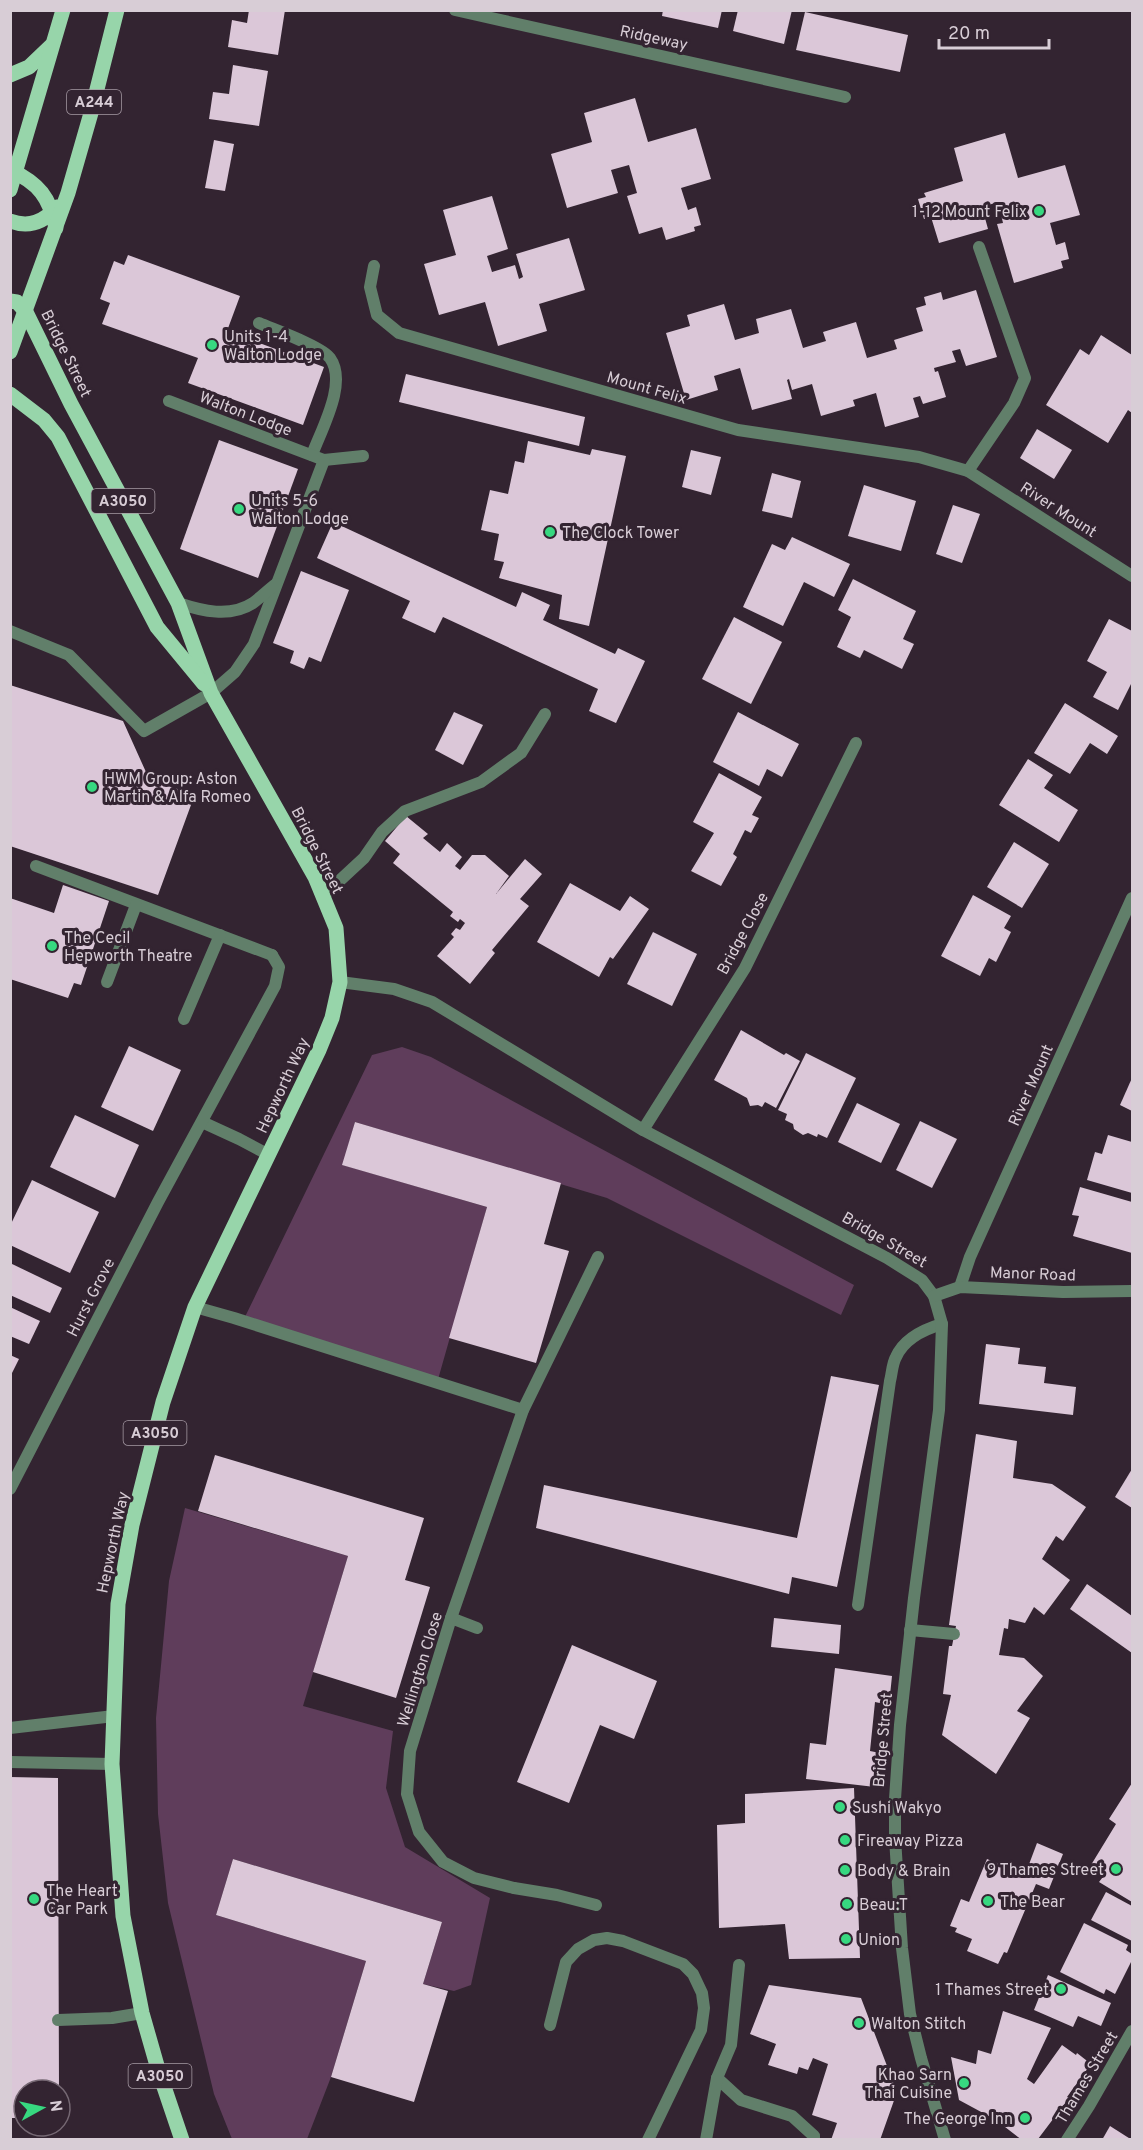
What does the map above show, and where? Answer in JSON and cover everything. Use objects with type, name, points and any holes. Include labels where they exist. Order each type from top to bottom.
[{"type":"main road","points":[[10,190],[13,171],[63,10]]},
{"type":"main road","name":"Bridge Street","points":[[117,10],[68,193],[26,312],[71,404],[178,603],[212,693],[315,877],[336,928],[340,982]]},
{"type":"main road","points":[[10,75],[29,67],[54,43]]},
{"type":"main road","points":[[13,171],[41,190],[52,212],[56,230]]},
{"type":"main road","points":[[10,220],[30,225],[42,220],[68,193]]},
{"type":"main road","name":"A3050","points":[[10,301],[16,302],[26,312]]},
{"type":"main road","name":"A244","points":[[10,352],[26,312]]},
{"type":"main road","name":"Bridge Street","points":[[10,394],[44,420],[58,436],[157,627],[212,693]]},
{"type":"main road","name":"Hepworth Way","points":[[182,2139],[142,2013],[123,1916],[112,1764],[118,1604],[132,1525],[163,1402],[195,1307],[319,1050],[332,1018],[340,982]]},
{"type":"street","name":"Ridgeway","points":[[455,10],[845,97]]},
{"type":"street","points":[[968,471],[1014,403],[1025,378],[979,247]]},
{"type":"street","name":"Mount Felix","points":[[374,266],[370,287],[378,315],[399,333],[738,430],[919,457],[968,471]]},
{"type":"street","points":[[259,323],[315,348],[330,358],[336,377],[335,394],[312,455]]},
{"type":"street","name":"Walton Lodge","points":[[168,401],[324,460]]},
{"type":"street","points":[[10,631],[69,655],[144,730],[212,693],[235,672],[254,645],[324,460],[363,456]]},
{"type":"street","name":"River Mount","points":[[968,471],[1132,576]]},
{"type":"street","points":[[178,603],[205,612],[229,611],[251,604],[276,583]]},
{"type":"street","points":[[323,896],[364,858],[382,832],[405,811],[481,782],[521,753],[545,714]]},
{"type":"street","name":"Bridge Close","points":[[643,1130],[745,968],[856,743]]},
{"type":"street","points":[[36,866],[220,935],[184,1019]]},
{"type":"street","name":"River Mount","points":[[960,1287],[970,1257],[1132,898]]},
{"type":"street","points":[[107,982],[136,905]]},
{"type":"street","name":"Hurst Grove","points":[[10,1489],[158,1202],[275,986],[279,967],[272,955],[220,935]]},
{"type":"street","name":"Bridge Street","points":[[340,982],[394,988],[432,1002],[643,1130],[887,1258],[922,1280],[934,1296],[942,1324],[939,1410],[910,1630],[900,1725],[896,1800],[900,1924],[910,2014],[945,2139]]},
{"type":"street","points":[[202,1122],[239,1138],[269,1155]]},
{"type":"street","name":"Wellington Close","points":[[596,1905],[474,1878],[443,1862],[419,1832],[407,1794],[410,1750],[451,1618],[523,1410],[598,1257]]},
{"type":"street","name":"Manor Road","points":[[934,1296],[960,1287],[1063,1292],[1132,1291]]},
{"type":"street","points":[[195,1307],[523,1410]]},
{"type":"street","points":[[858,1605],[888,1393],[896,1357],[924,1329],[942,1324]]},
{"type":"street","points":[[451,1618],[477,1628]]},
{"type":"street","points":[[910,1630],[954,1634]]},
{"type":"street","points":[[10,1728],[114,1716]]},
{"type":"street","points":[[10,1762],[112,1764]]},
{"type":"street","points":[[550,2025],[566,1962],[578,1949],[594,1940],[607,1938],[622,1941],[683,1964],[693,1974],[702,1993],[704,2008],[701,2030],[648,2139]]},
{"type":"street","points":[[706,2139],[717,2078],[731,2045],[740,1965]]},
{"type":"street","points":[[58,2020],[112,2018],[142,2013]]},
{"type":"street","name":"Thames Street","points":[[1067,2139],[1089,2106],[1132,2031]]},
{"type":"street","points":[[717,2078],[741,2100],[792,2116],[814,2136],[814,2139]]},
{"type":"shaded area","points":[[402,1047],[431,1057],[854,1285],[841,1315],[607,1198],[355,1122],[343,1165],[487,1207],[437,1383],[243,1321],[372,1055]]},
{"type":"shaded area","points":[[185,1508],[348,1556],[303,1706],[393,1731],[386,1788],[405,1847],[490,1898],[471,1985],[454,1991],[423,1984],[442,1922],[233,1859],[216,1915],[366,1961],[331,2077],[307,2139],[232,2139],[214,2094],[168,1903],[158,1814],[156,1718],[169,1581]]},
{"type":"building","points":[[249,10],[285,10],[278,55],[228,47],[232,20],[247,23]]},
{"type":"building","points":[[663,10],[722,10],[718,28],[662,16]]},
{"type":"building","points":[[738,10],[792,10],[784,44],[733,31]]},
{"type":"building","points":[[805,12],[908,35],[900,72],[796,50]]},
{"type":"building","points":[[233,65],[268,71],[259,126],[209,119],[213,92],[229,94]]},
{"type":"building","points":[[635,98],[648,142],[696,128],[711,179],[681,188],[688,210],[696,207],[701,225],[694,227],[695,231],[666,240],[662,227],[639,234],[627,196],[637,193],[629,165],[611,170],[618,193],[567,208],[551,154],[592,142],[584,113]]},
{"type":"building","name":"1-12 Mount Felix","points":[[1005,133],[1018,178],[1065,165],[1080,215],[1050,223],[1056,245],[1065,242],[1069,259],[1061,261],[1063,268],[1014,283],[997,224],[1003,223],[998,202],[982,207],[988,229],[939,243],[931,217],[924,219],[918,199],[926,197],[924,193],[963,181],[954,148]]},
{"type":"building","points":[[214,140],[234,144],[225,191],[205,188]]},
{"type":"building","points":[[492,196],[508,249],[487,256],[492,272],[515,265],[519,279],[523,277],[516,254],[569,238],[585,290],[539,304],[547,331],[498,346],[485,302],[439,315],[424,264],[456,255],[443,210]]},
{"type":"building","name":"Units 1-4 Walton Lodge","points":[[128,255],[240,296],[227,331],[324,367],[303,425],[188,383],[198,358],[102,324],[110,303],[100,299],[114,261],[124,265]]},
{"type":"building","points":[[976,290],[997,357],[966,366],[960,349],[952,351],[956,362],[934,368],[935,372],[938,371],[946,397],[923,404],[920,396],[913,398],[919,417],[885,427],[876,393],[853,400],[855,406],[821,416],[812,384],[792,390],[789,379],[787,380],[792,399],[752,410],[740,368],[714,376],[718,390],[686,400],[666,333],[690,326],[687,315],[724,304],[735,340],[759,333],[756,319],[791,309],[803,348],[826,341],[823,332],[856,322],[867,358],[897,349],[894,340],[923,331],[916,308],[926,305],[924,297],[941,292],[943,300]]},
{"type":"building","points":[[1101,335],[1132,355],[1132,413],[1128,410],[1108,443],[1046,405],[1080,349],[1089,355]]},
{"type":"building","points":[[406,374],[585,417],[579,446],[399,402]]},
{"type":"building","points":[[1037,429],[1072,450],[1054,479],[1020,458]]},
{"type":"building","name":"Units 5-6 Walton Lodge","points":[[219,440],[298,469],[258,578],[180,549]]},
{"type":"building","name":"The Clock Tower","points":[[528,441],[590,455],[592,449],[626,456],[589,626],[559,619],[562,595],[499,578],[504,562],[494,560],[499,534],[481,530],[490,490],[508,494],[515,461],[524,463]]},
{"type":"building","points":[[691,450],[721,457],[711,495],[682,487]]},
{"type":"building","points":[[772,473],[801,481],[792,518],[762,511]]},
{"type":"building","points":[[864,485],[916,501],[901,551],[848,536]]},
{"type":"building","points":[[953,505],[980,514],[962,563],[936,554]]},
{"type":"building","points":[[333,522],[516,607],[522,592],[550,605],[543,620],[615,654],[618,648],[645,661],[616,723],[589,711],[598,689],[443,617],[435,633],[402,618],[410,601],[317,558]]},
{"type":"building","points":[[792,537],[850,564],[834,597],[804,582],[783,626],[743,607],[772,544],[785,550]]},
{"type":"building","points":[[301,571],[349,590],[321,662],[309,657],[304,669],[290,663],[294,651],[273,643]]},
{"type":"building","points":[[853,579],[916,611],[903,639],[914,644],[902,669],[864,650],[860,658],[837,647],[851,617],[838,610]]},
{"type":"building","points":[[734,617],[782,642],[751,704],[702,679]]},
{"type":"building","points":[[1109,619],[1132,631],[1132,685],[1118,710],[1093,697],[1107,672],[1087,661]]},
{"type":"building","name":"HWM Group: Aston Martin & Alfa Romeo","points":[[10,685],[123,721],[150,781],[195,794],[158,895],[10,846]]},
{"type":"building","points":[[1065,703],[1118,736],[1107,754],[1090,743],[1070,774],[1034,753]]},
{"type":"building","points":[[454,712],[483,725],[463,765],[435,750]]},
{"type":"building","points":[[738,712],[799,744],[782,777],[767,769],[759,786],[713,762]]},
{"type":"building","points":[[1028,759],[1053,775],[1044,788],[1078,810],[1059,842],[999,805]]},
{"type":"building","points":[[719,773],[762,797],[752,815],[759,818],[751,833],[745,830],[733,854],[737,857],[721,886],[691,871],[714,833],[693,822]]},
{"type":"building","points":[[406,816],[428,834],[423,838],[440,852],[447,843],[462,857],[455,866],[460,870],[472,855],[485,855],[509,876],[496,894],[525,859],[542,874],[520,899],[529,906],[492,950],[495,953],[470,984],[437,956],[454,937],[451,934],[456,928],[460,930],[465,923],[460,919],[458,922],[450,916],[453,912],[393,863],[400,854],[385,841]]},
{"type":"building","points":[[1014,842],[1049,864],[1022,908],[987,887]]},
{"type":"building","points":[[570,883],[620,911],[630,896],[649,909],[613,959],[610,957],[599,977],[537,942]]},
{"type":"building","name":"The Cecil Hepworth Theatre","points":[[63,885],[109,901],[81,985],[74,983],[68,998],[10,979],[10,898],[54,913]]},
{"type":"building","points":[[973,895],[1011,916],[1004,928],[1011,932],[996,962],[989,958],[980,976],[941,956]]},
{"type":"building","points":[[653,932],[697,954],[672,1006],[627,984]]},
{"type":"building","points":[[741,1030],[784,1055],[786,1053],[800,1061],[776,1108],[765,1102],[762,1107],[750,1106],[747,1098],[714,1080]]},
{"type":"building","points":[[129,1046],[181,1070],[153,1131],[101,1107]]},
{"type":"building","points":[[806,1053],[856,1078],[827,1138],[818,1134],[817,1137],[808,1133],[803,1135],[794,1129],[793,1124],[785,1120],[787,1114],[778,1110]]},
{"type":"building","points":[[1132,1078],[1132,1111],[1120,1105]]},
{"type":"building","points":[[857,1103],[900,1124],[881,1163],[838,1142]]},
{"type":"building","points":[[75,1115],[139,1145],[115,1198],[50,1167]]},
{"type":"building","points":[[920,1121],[957,1139],[932,1188],[896,1170]]},
{"type":"building","points":[[355,1122],[561,1183],[544,1244],[569,1251],[536,1363],[449,1338],[487,1207],[342,1165]]},
{"type":"building","points":[[1108,1135],[1132,1142],[1132,1193],[1087,1180],[1095,1152],[1102,1154]]},
{"type":"building","points":[[32,1180],[99,1212],[70,1273],[10,1245],[10,1226]]},
{"type":"building","points":[[1080,1187],[1132,1202],[1132,1253],[1073,1236],[1079,1216],[1072,1215]]},
{"type":"building","points":[[10,1263],[62,1288],[50,1313],[10,1295]]},
{"type":"building","points":[[10,1307],[40,1321],[29,1344],[10,1336]]},
{"type":"building","points":[[986,1344],[1020,1348],[1018,1364],[1046,1367],[1044,1383],[1076,1387],[1073,1415],[979,1404]]},
{"type":"building","points":[[10,1355],[19,1359],[10,1377]]},
{"type":"building","points":[[831,1376],[879,1385],[837,1587],[792,1577],[789,1594],[536,1528],[544,1485],[797,1538]]},
{"type":"building","points":[[976,1434],[1017,1441],[1013,1478],[1052,1484],[1086,1507],[1063,1541],[1056,1536],[1042,1559],[1070,1580],[1044,1615],[1034,1607],[1025,1623],[1009,1619],[1008,1629],[1004,1628],[999,1655],[1024,1658],[1043,1676],[1017,1711],[1030,1718],[996,1774],[942,1735],[951,1695],[943,1694],[949,1646],[952,1646],[956,1626],[949,1625]]},
{"type":"building","points":[[215,1455],[424,1518],[405,1580],[430,1587],[396,1698],[313,1672],[348,1556],[198,1511]]},
{"type":"building","points":[[1132,1469],[1132,1508],[1115,1497]]},
{"type":"building","points":[[1087,1584],[1132,1616],[1132,1653],[1070,1609]]},
{"type":"building","points":[[774,1618],[841,1625],[839,1654],[771,1647]]},
{"type":"building","points":[[572,1645],[657,1681],[634,1739],[600,1725],[569,1803],[517,1782]]},
{"type":"building","points":[[835,1668],[892,1676],[889,1705],[875,1702],[870,1751],[880,1753],[875,1787],[806,1779],[810,1743],[826,1745]]},
{"type":"building","name":"The Heart Car Park","points":[[10,1777],[58,1778],[59,2078],[12,2078],[12,2118],[10,2118]]},
{"type":"building","name":"9 Thames Street","points":[[1132,1783],[1132,1902],[1099,1882],[1106,1873],[1091,1865],[1116,1824],[1109,1819]]},
{"type":"building","points":[[854,1788],[860,1958],[789,1959],[785,1924],[719,1928],[717,1825],[745,1823],[745,1794]]},
{"type":"building","points":[[1037,1843],[1063,1854],[1049,1889],[1036,1884],[1007,1953],[1004,1952],[998,1964],[967,1951],[972,1939],[955,1932],[957,1928],[950,1926],[961,1899],[969,1902],[987,1859],[1025,1875]]},
{"type":"building","points":[[233,1859],[442,1922],[423,1984],[448,1991],[414,2102],[331,2077],[366,1961],[216,1915]]},
{"type":"building","points":[[1106,1892],[1132,1906],[1132,1941],[1091,1920]]},
{"type":"building","points":[[1084,1923],[1128,1945],[1126,1950],[1132,1954],[1132,1960],[1115,1994],[1106,1989],[1104,1994],[1060,1972]]},
{"type":"building","name":"1 Thames Street","points":[[1048,1975],[1111,2003],[1101,2026],[1078,2016],[1073,2027],[1034,2010]]},
{"type":"building","points":[[769,1985],[861,1998],[897,2092],[880,2140],[831,2140],[837,2123],[812,2115],[828,2064],[813,2058],[808,2070],[799,2067],[797,2074],[768,2065],[776,2044],[750,2034]]},
{"type":"building","points":[[1003,2011],[1051,2028],[1027,2079],[1034,2084],[1062,2045],[1091,2064],[1038,2139],[1022,2140],[996,2120],[959,2100],[951,2057],[976,2064],[978,2050],[991,2054]]},
{"type":"building","points":[[1110,2126],[1132,2140],[1102,2140]]},
{"type":"place","name":"1-12 Mount Felix","points":[[1039,211]]},
{"type":"place","name":"Units 1-4 Walton Lodge","points":[[212,345]]},
{"type":"place","name":"Units 5-6 Walton Lodge","points":[[239,509]]},
{"type":"place","name":"The Clock Tower","points":[[550,532]]},
{"type":"place","name":"HWM Group: Aston Martin & Alfa Romeo","points":[[92,787]]},
{"type":"place","name":"The Cecil Hepworth Theatre","points":[[52,946]]},
{"type":"place","name":"Sushi Wakyo","points":[[840,1807]]},
{"type":"place","name":"Fireaway Pizza","points":[[845,1840]]},
{"type":"place","name":"9 Thames Street","points":[[1116,1869]]},
{"type":"place","name":"Body & Brain","points":[[845,1870]]},
{"type":"place","name":"The Heart Car Park","points":[[34,1899]]},
{"type":"place","name":"The Bear","points":[[988,1901]]},
{"type":"place","name":"Beau:T","points":[[847,1904]]},
{"type":"place","name":"Union","points":[[846,1939]]},
{"type":"place","name":"1 Thames Street","points":[[1061,1989]]},
{"type":"place","name":"Walton Stitch","points":[[859,2023]]},
{"type":"place","name":"Khao Sarn Thai Cuisine","points":[[964,2083]]},
{"type":"place","name":"The George Inn","points":[[1025,2118]]}]
